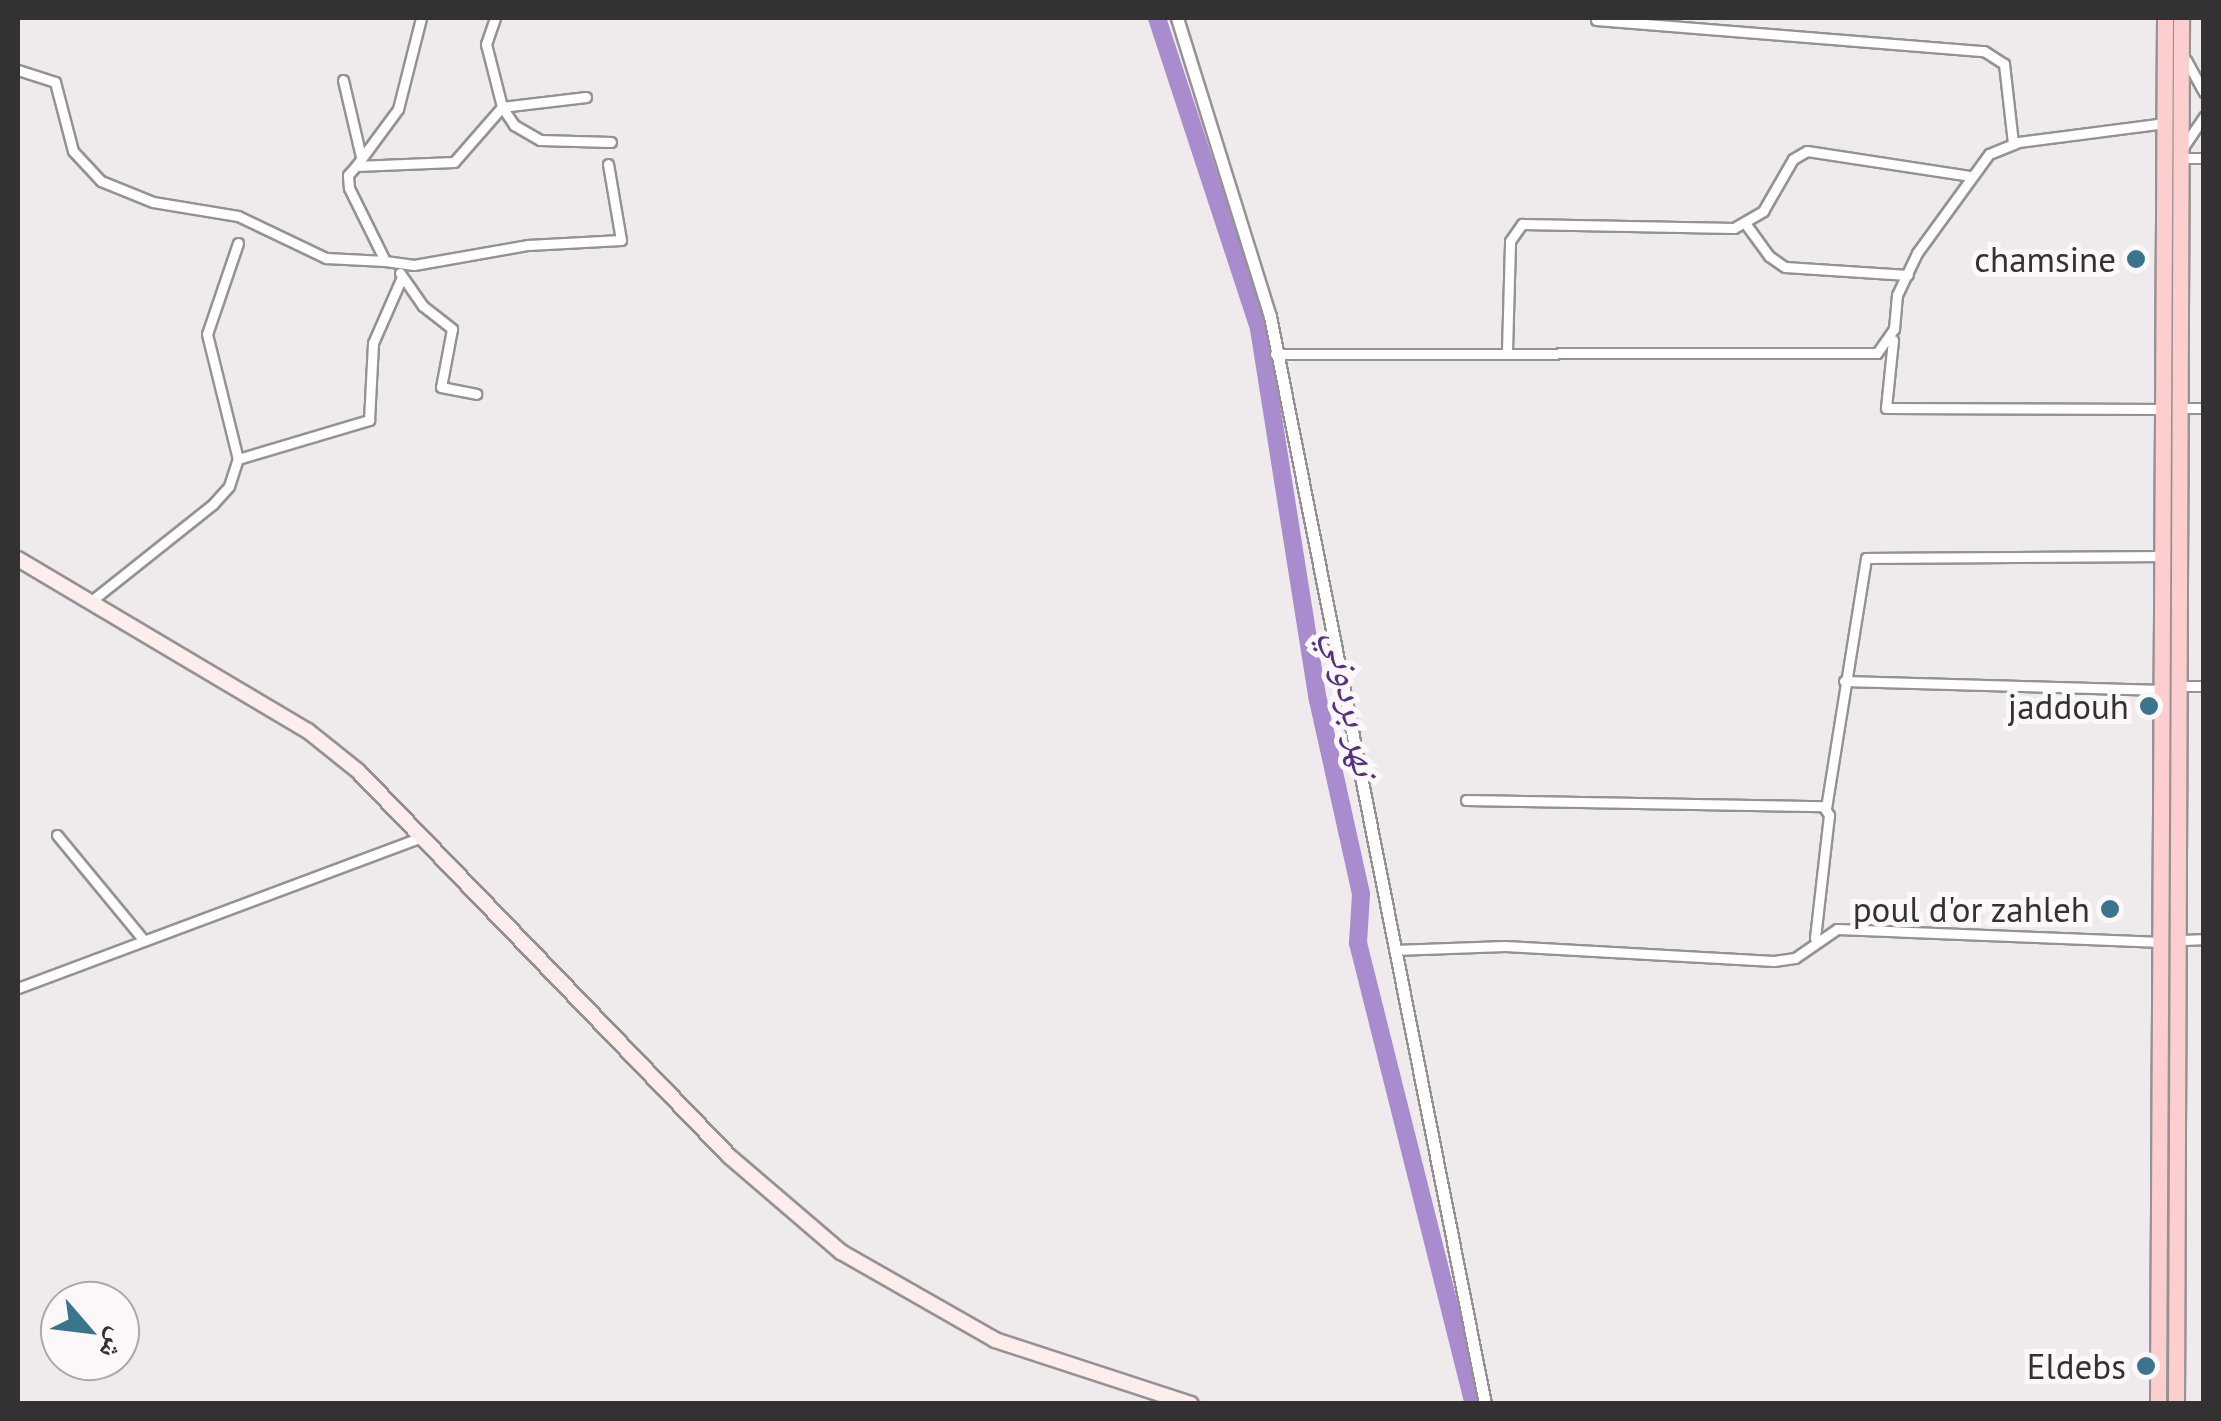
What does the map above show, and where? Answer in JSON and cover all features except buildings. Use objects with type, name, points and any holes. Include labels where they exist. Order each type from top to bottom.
[{"type":"highway","points":[[2165,18],[2164,556],[2171,688]]},
{"type":"highway","points":[[2176,1404],[2169,1270],[2170,941],[2171,688],[2182,408],[2181,24]]},
{"type":"highway","points":[[2158,1404],[2169,1270]]},
{"type":"main road","points":[[18,559],[308,731],[424,836],[661,1088],[827,1242],[907,1294],[996,1340],[1191,1404]]},
{"type":"street","points":[[421,18],[398,109],[348,175],[349,188],[386,261],[452,329],[442,387],[476,394]]},
{"type":"street","points":[[495,18],[486,44],[502,106],[514,124],[540,140],[612,142]]},
{"type":"street","points":[[1177,18],[1261,278],[1485,1404]]},
{"type":"street","points":[[1596,20],[1984,50],[2004,64],[2013,143]]},
{"type":"street","points":[[2181,24],[2189,70],[2204,92]]},
{"type":"street","points":[[18,70],[56,82],[74,151],[102,181],[153,202],[238,216],[326,258],[386,261]]},
{"type":"street","points":[[343,80],[358,161]]},
{"type":"street","points":[[358,161],[454,162],[502,106],[586,97]]},
{"type":"street","points":[[2204,116],[2180,155],[2204,158]]},
{"type":"street","points":[[2164,123],[2013,143],[1989,154],[1971,176],[1897,295],[1886,408],[2165,409]]},
{"type":"street","points":[[1507,351],[1510,241],[1517,226],[1722,230],[1746,223],[1770,202],[1793,159],[1806,151],[1971,176]]},
{"type":"street","points":[[399,272],[528,244],[621,240],[608,164]]},
{"type":"street","points":[[1746,223],[1769,256],[1785,267],[1908,276]]},
{"type":"street","points":[[88,603],[214,504],[229,486],[238,459],[207,334],[238,242]]},
{"type":"street","points":[[238,459],[369,420],[373,343],[399,272]]},
{"type":"street","points":[[1276,354],[1507,351],[1870,354],[1885,348],[1894,329]]},
{"type":"street","points":[[2182,408],[2204,408]]},
{"type":"street","points":[[1815,940],[1826,808],[1844,681],[1863,566],[1870,556],[2164,556]]},
{"type":"street","points":[[1844,681],[2204,686]]},
{"type":"street","points":[[1466,800],[1826,808]]},
{"type":"street","points":[[57,835],[142,938]]},
{"type":"street","points":[[18,988],[142,938],[424,836]]},
{"type":"street","points":[[1394,950],[1505,946],[1774,961],[1795,958],[1815,940],[1837,929],[2204,939]]},
{"type":"waterway","name":"نهر بردوني","points":[[1157,18],[1259,329],[1318,700],[1361,894],[1358,943],[1474,1404]]},
{"type":"place","name":"chamsine","points":[[2136,259]]},
{"type":"place","name":"jaddouh","points":[[2149,706]]},
{"type":"place","name":"poul d'or zahleh","points":[[2110,909]]},
{"type":"place","name":"Eldebs","points":[[2146,1366]]}]
